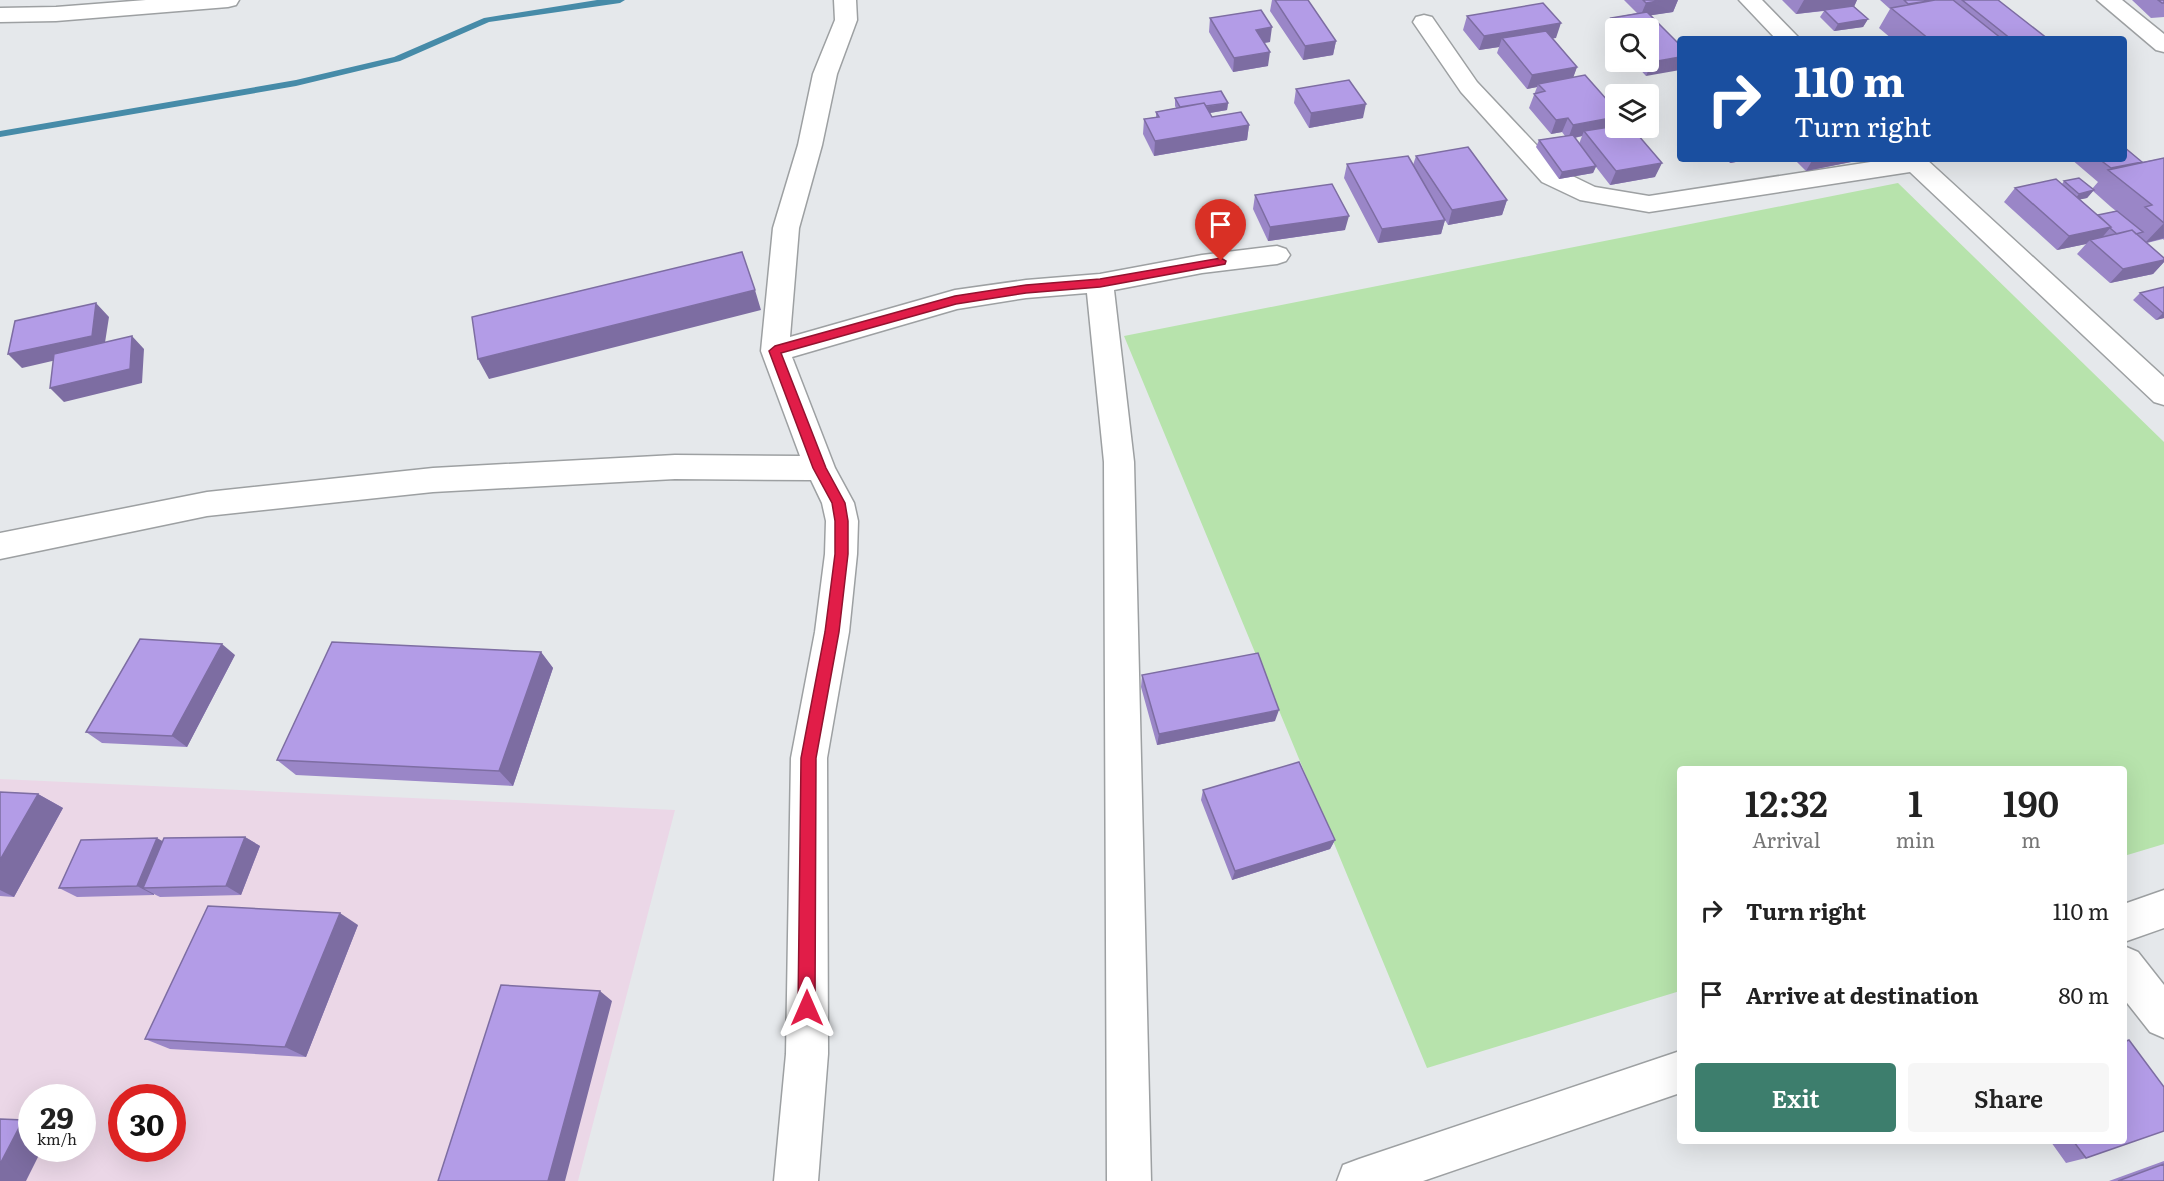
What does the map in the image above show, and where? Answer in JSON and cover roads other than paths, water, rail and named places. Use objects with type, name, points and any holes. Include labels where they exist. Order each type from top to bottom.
[{"type":"street","points":[[0,4],[5,0]]},
{"type":"street","points":[[0,15],[56,14],[228,0]]},
{"type":"street","points":[[796,1181],[807,1054],[809,758],[832,632],[841,554],[842,521],[838,503],[820,468],[775,351],[786,228],[810,145],[825,74],[846,20],[845,0]]},
{"type":"street","points":[[1750,0],[1787,36]]},
{"type":"street","points":[[2108,0],[2164,45]]},
{"type":"street","points":[[1424,22],[1469,87],[1551,176],[1589,194],[1649,204],[1907,162]]},
{"type":"street","points":[[1914,162],[2164,394]]},
{"type":"street","points":[[775,351],[955,300],[1026,289],[1100,283],[1202,264],[1277,255]]},
{"type":"street","points":[[1100,283],[1119,462],[1129,1181]]},
{"type":"street","points":[[0,546],[207,504],[433,480],[675,467],[820,468]]},
{"type":"street","points":[[2127,921],[2164,909]]},
{"type":"street","points":[[2127,970],[2164,1018]]},
{"type":"street","points":[[1359,1181],[1677,1073]]},
{"type":"waterway","points":[[0,134],[296,83],[397,59],[487,20],[620,0]]}]
